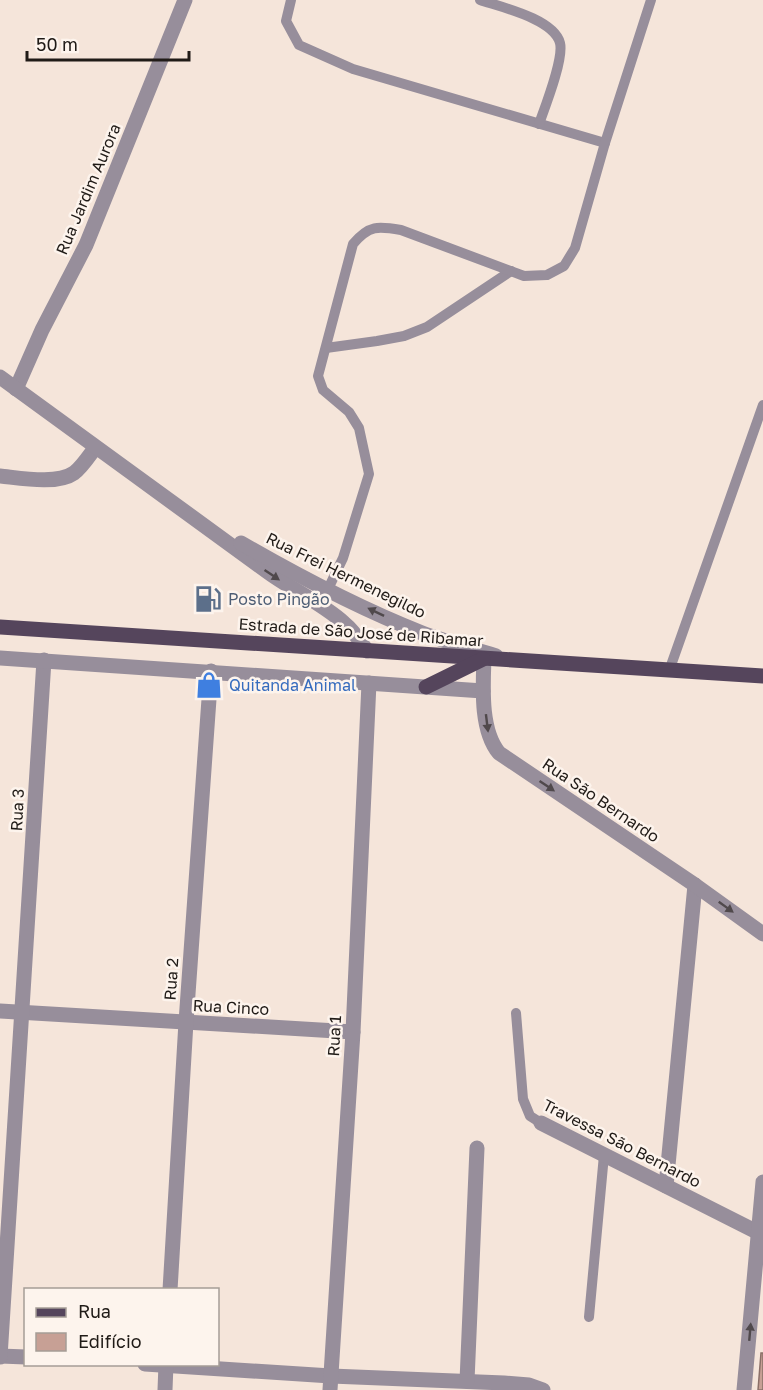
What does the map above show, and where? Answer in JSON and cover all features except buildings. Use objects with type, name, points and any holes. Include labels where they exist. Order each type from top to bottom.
[{"type":"main road","name":"Estrada de São José de Ribamar","points":[[0,627],[763,676]]},
{"type":"main road","points":[[426,687],[484,658]]},
{"type":"street","name":"Rua Jardim Aurora","points":[[16,389],[42,330],[86,245],[186,0]]},
{"type":"street","name":"Rua Frei Hermenegildo","points":[[0,377],[268,573],[332,613],[356,634],[367,651]]},
{"type":"street","points":[[0,476],[52,480],[65,478],[75,472],[95,448]]},
{"type":"street","name":"Rua Frei Hermenegildo","points":[[175,503],[243,544],[328,589],[423,633],[510,660]]},
{"type":"street","points":[[0,658],[483,691]]},
{"type":"street","name":"Rua São Bernardo","points":[[484,658],[483,691],[488,734],[499,753],[695,885],[763,934]]},
{"type":"street","name":"Rua 3","points":[[0,1356],[44,660]]},
{"type":"street","name":"Rua 2","points":[[170,1288],[211,671]]},
{"type":"street","name":"Rua 1","points":[[331,1383],[353,1032],[369,683]]},
{"type":"street","points":[[666,1186],[695,885]]},
{"type":"street","name":"Rua Cinco","points":[[0,1011],[353,1032]]},
{"type":"street","name":"Travessa São Bernardo","points":[[541,1123],[759,1233]]},
{"type":"street","points":[[467,1381],[477,1148]]},
{"type":"street","points":[[744,1390],[763,1182]]},
{"type":"street","points":[[0,1356],[24,1357]]},
{"type":"street","points":[[165,1390],[166,1366]]},
{"type":"street","points":[[175,1366],[331,1383],[422,1379],[467,1381],[504,1386],[529,1385],[543,1390]]},
{"type":"lane","points":[[291,0],[286,21],[299,45],[353,69],[605,144]]},
{"type":"lane","points":[[480,0],[545,24],[555,33],[560,43],[561,55],[539,124]]},
{"type":"lane","points":[[328,589],[343,558],[369,474],[359,428],[349,412],[323,390],[318,376],[353,244],[364,231],[382,226],[401,230],[524,276],[547,275],[564,266],[575,248],[651,0]]},
{"type":"lane","points":[[326,348],[404,336],[427,327],[511,271]]},
{"type":"lane","points":[[669,671],[761,417],[763,405]]},
{"type":"lane","name":"Travessa São Bernardo","points":[[516,1013],[523,1099],[530,1116],[541,1123]]},
{"type":"lane","points":[[589,1317],[604,1155]]},
{"type":"place","name":"Posto Pingão","points":[[208,599]]},
{"type":"place","name":"Quitanda Animal","points":[[209,685]]}]
